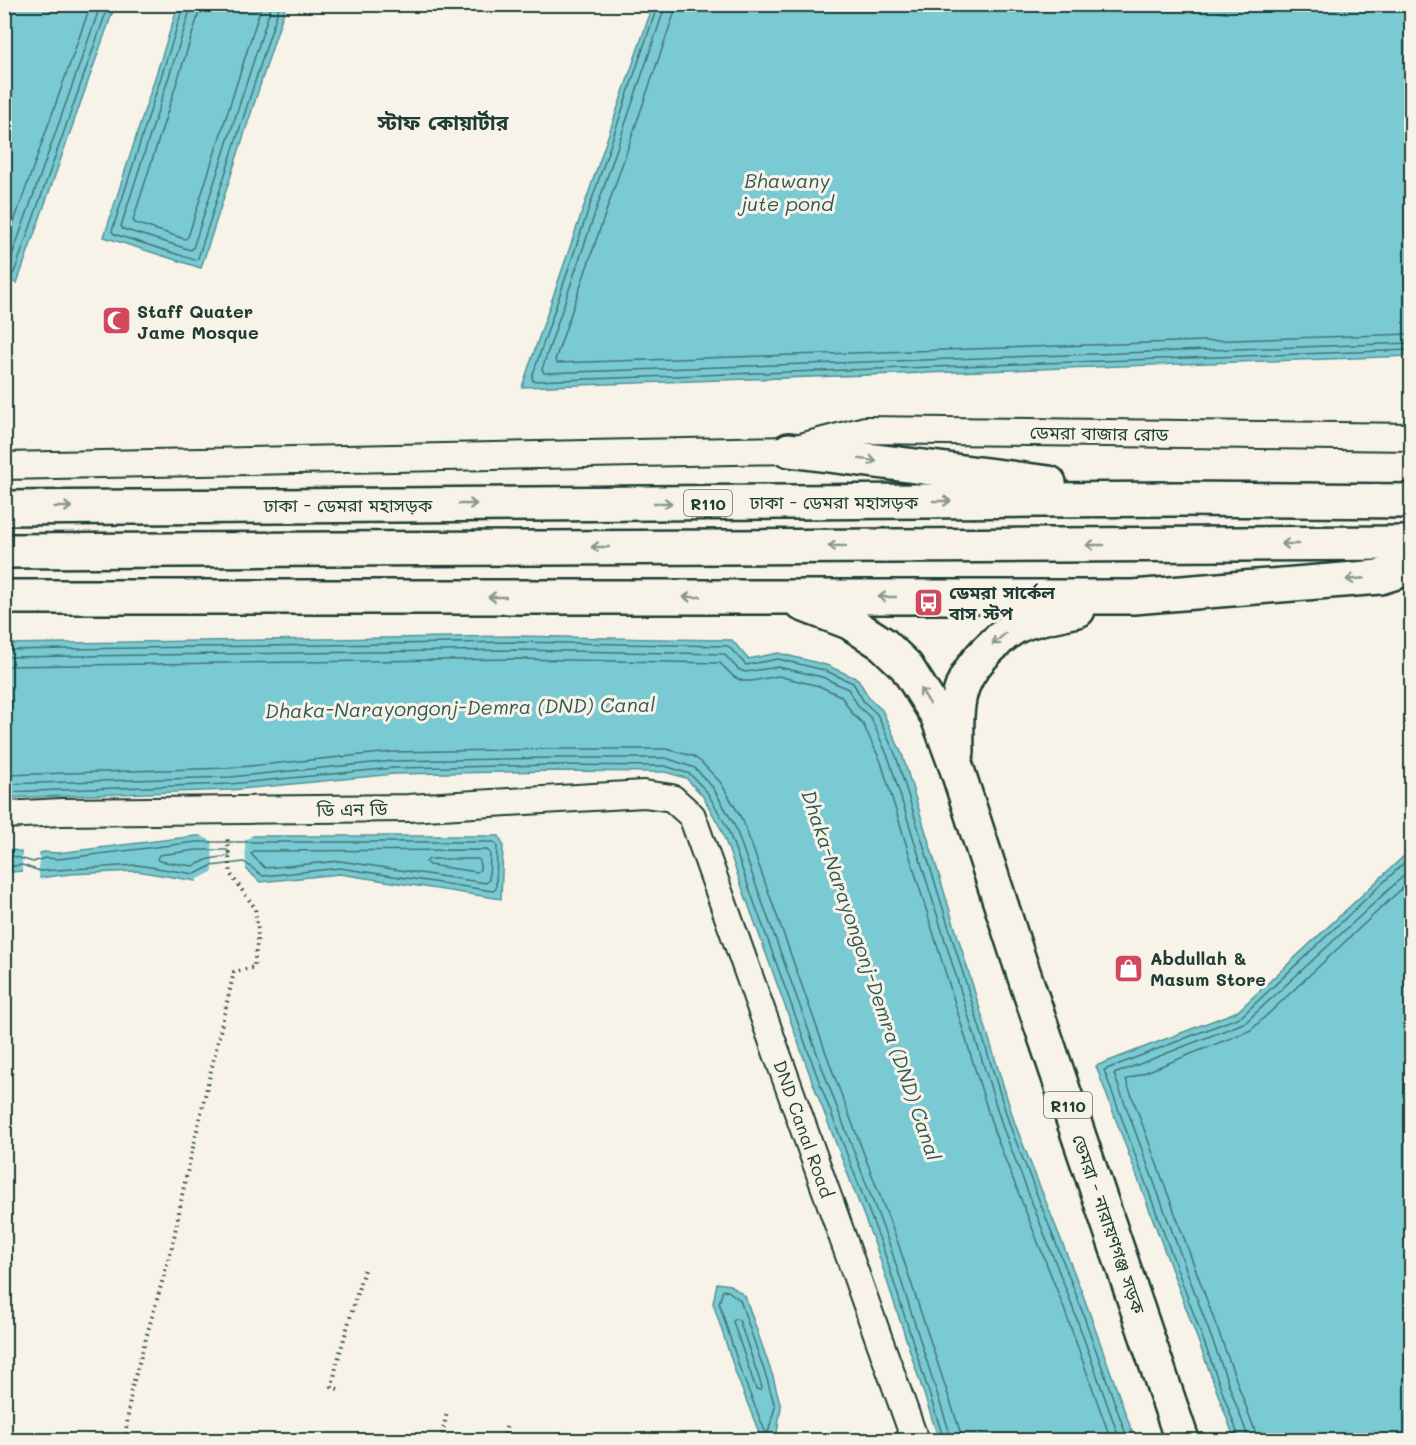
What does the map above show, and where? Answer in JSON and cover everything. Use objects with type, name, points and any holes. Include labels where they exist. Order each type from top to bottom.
[{"type":"main road","points":[[789,450],[1176,499]]},
{"type":"main road","name":"ঢাকা - ডেমরা মহাসড়ক","points":[[4,508],[1176,499],[1412,501]]},
{"type":"main road","points":[[4,550],[1412,543]]},
{"type":"main road","points":[[4,597],[1133,597],[1380,577],[1412,567]]},
{"type":"main road","name":"ডেমরা - নারায়ণগঞ্জ সড়ক","points":[[786,597],[849,622],[883,644],[906,666],[937,715],[1182,1440]]},
{"type":"main road","name":"ডেমরা - নারায়ণগঞ্জ সড়ক","points":[[957,769],[956,713],[963,683],[980,657],[1005,634],[1023,623],[1133,597]]},
{"type":"street","name":"ডেমরা বাজার রোড","points":[[4,466],[789,450],[865,430],[1412,437]]},
{"type":"street","name":"ডি এন ডি","points":[[4,815],[62,812],[408,808],[644,794],[672,798],[692,816]]},
{"type":"street","name":"DND Canal Road","points":[[692,816],[915,1440]]},
{"type":"path","points":[[125,1440],[132,1391],[173,1243],[234,972],[254,967],[258,932],[255,908],[231,875],[225,810]]},
{"type":"path","points":[[338,1389],[332,1386],[337,1363],[365,1266]]},
{"type":"path","points":[[441,1440],[447,1412]]},
{"type":"path","points":[[503,1440],[507,1424]]},
{"type":"water","points":[[4,5],[115,5],[17,283],[4,279],[7,252],[4,251]]},
{"type":"water","points":[[166,5],[286,5],[201,268],[104,237],[177,9]]},
{"type":"water","name":"Bhawany jute pond","points":[[653,5],[1411,5],[1411,356],[522,387]]},
{"type":"water","name":"Dhaka-Narayongonj-Demra (DND) Canal","points":[[514,636],[732,640],[748,659],[778,653],[826,665],[858,679],[869,698],[882,710],[902,754],[1015,1124],[1083,1295],[1135,1440],[939,1440],[877,1250],[814,1086],[721,829],[702,795],[686,778],[665,772],[554,771],[394,774],[231,790],[5,798],[5,644]]},
{"type":"water","points":[[196,836],[499,836],[503,845],[501,899],[340,874],[260,882],[245,868],[212,872],[196,881],[137,871],[39,878],[21,871],[5,873],[5,850],[14,850],[34,856],[43,852],[58,853]]},
{"type":"water","points":[[1405,855],[1412,855],[1411,1440],[1235,1440],[1096,1066],[1238,1011]]},
{"type":"water","points":[[717,1283],[730,1285],[745,1296],[781,1407],[776,1440],[762,1440],[736,1374],[713,1303]]},
{"type":"pier","points":[[195,833],[255,834],[245,840],[246,870],[259,883],[258,885],[244,871],[213,875],[198,882],[196,880],[213,871],[212,841]]},
{"type":"pier","points":[[22,849],[33,853],[39,850],[39,881],[22,875]]},
{"type":"place","name":"Staff Quater Jame Mosque","points":[[116,321]]},
{"type":"place","name":"ডেমরা সার্কেল বাস স্টপ","points":[[928,602]]},
{"type":"place","name":"Abdullah & Masum Store","points":[[1129,968]]},
{"type":"district","name":"স্টাফ কোয়ার্টার","points":[[443,121]]}]
